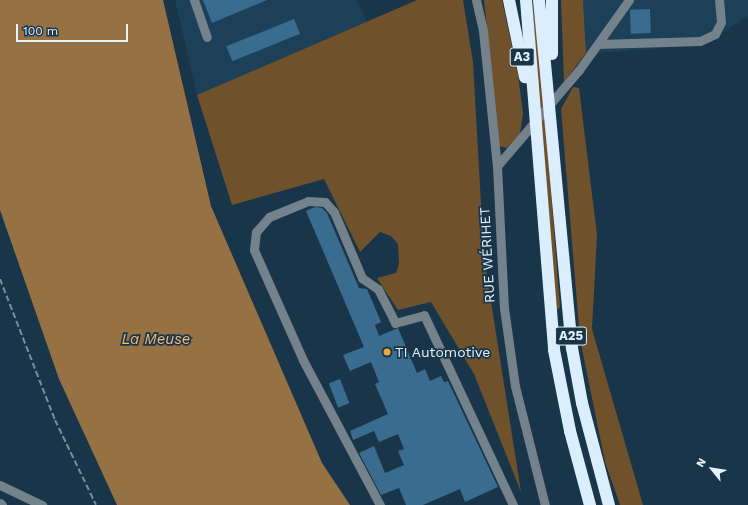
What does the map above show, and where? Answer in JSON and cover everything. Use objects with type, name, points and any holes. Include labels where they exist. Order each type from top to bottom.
[{"type":"highway","name":"A3","points":[[509,0],[535,115]]},
{"type":"highway","name":"A25","points":[[526,0],[554,350],[570,431],[590,505]]},
{"type":"highway","name":"A25","points":[[539,0],[550,96],[572,348],[584,410],[608,505]]},
{"type":"highway","name":"A3","points":[[550,96],[552,0]]},
{"type":"street","points":[[194,0],[207,37]]},
{"type":"street","name":"RUE WÉRIHET","points":[[476,0],[483,30],[497,166],[504,308],[515,386],[545,505]]},
{"type":"street","points":[[497,166],[598,44],[629,0]]},
{"type":"street","points":[[598,44],[700,41],[715,34],[721,22],[719,0]]},
{"type":"street","points":[[380,505],[303,360],[254,250],[256,232],[269,216],[308,201],[325,202],[334,212],[362,278],[378,289],[395,323],[424,315],[513,505]]},
{"type":"street","points":[[0,485],[42,505]]},
{"type":"shaded area","points":[[175,0],[357,0],[367,22],[197,95]]},
{"type":"shaded area","points":[[417,0],[463,0],[473,62],[484,257],[521,492],[474,374],[431,302],[398,310],[377,278],[396,273],[399,264],[398,244],[391,236],[380,232],[360,252],[324,179],[232,205],[197,95]]},
{"type":"shaded area","points":[[484,0],[502,0],[518,75],[523,113],[520,134],[507,148],[499,146]]},
{"type":"shaded area","points":[[532,0],[541,62],[560,307],[555,313]]},
{"type":"shaded area","points":[[561,0],[583,0],[586,53],[564,82]]},
{"type":"shaded area","points":[[583,0],[748,0],[748,16],[704,45],[599,53],[593,58],[586,53]]},
{"type":"shaded area","points":[[573,87],[579,88],[597,235],[592,329],[643,505],[620,505],[605,462],[580,339],[561,109]]},
{"type":"water","name":"La Meuse","points":[[0,0],[163,0],[211,206],[322,463],[350,505],[117,505],[59,379],[0,210]]},
{"type":"building","points":[[203,0],[267,0],[212,23]]},
{"type":"building","points":[[650,9],[651,33],[631,34],[630,10]]},
{"type":"building","points":[[294,19],[300,34],[232,61],[226,46]]},
{"type":"building","name":"TI Automotive","points":[[315,207],[322,208],[327,213],[359,288],[367,289],[381,322],[375,325],[379,336],[398,328],[417,373],[425,369],[430,381],[441,376],[444,382],[448,381],[498,487],[465,502],[460,489],[423,505],[406,505],[399,488],[381,495],[359,453],[374,446],[385,473],[404,465],[398,451],[404,449],[398,434],[379,442],[374,431],[353,440],[350,431],[388,414],[375,384],[379,382],[371,362],[350,371],[343,355],[364,347],[306,211]]},
{"type":"building","points":[[340,379],[349,403],[338,408],[329,383]]},
{"type":"railway","points":[[0,279],[55,420],[96,505]]},
{"type":"place","name":"TI Automotive","points":[[387,352]]}]
